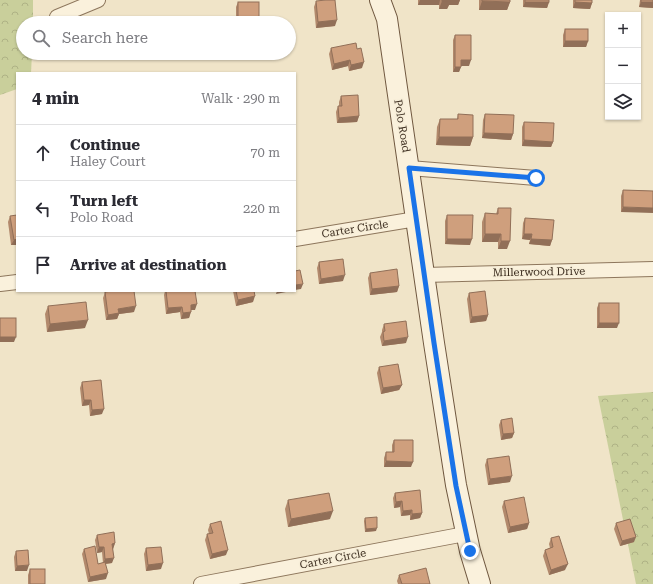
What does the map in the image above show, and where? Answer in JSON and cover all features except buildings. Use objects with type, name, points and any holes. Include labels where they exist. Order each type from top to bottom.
[{"type":"main road","name":"Polo Road","points":[[380,0],[387,19],[456,486],[465,534],[480,584]]},
{"type":"street","points":[[59,16],[98,0]]},
{"type":"street","points":[[409,168],[536,178]]},
{"type":"street","name":"Carter Circle","points":[[296,239],[416,219]]},
{"type":"street","name":"Millerwood Drive","points":[[424,275],[653,269]]},
{"type":"street","points":[[0,284],[16,282]]},
{"type":"street","name":"Carter Circle","points":[[201,584],[465,534]]},
{"type":"green space","points":[[0,0],[33,0],[33,16],[16,16],[16,60],[32,60],[31,72],[16,72],[16,89],[0,95]]},
{"type":"green space","points":[[653,392],[653,584],[636,584],[598,396]]},
{"type":"route","points":[[470,551],[465,534],[456,486],[409,168],[536,178]]}]
